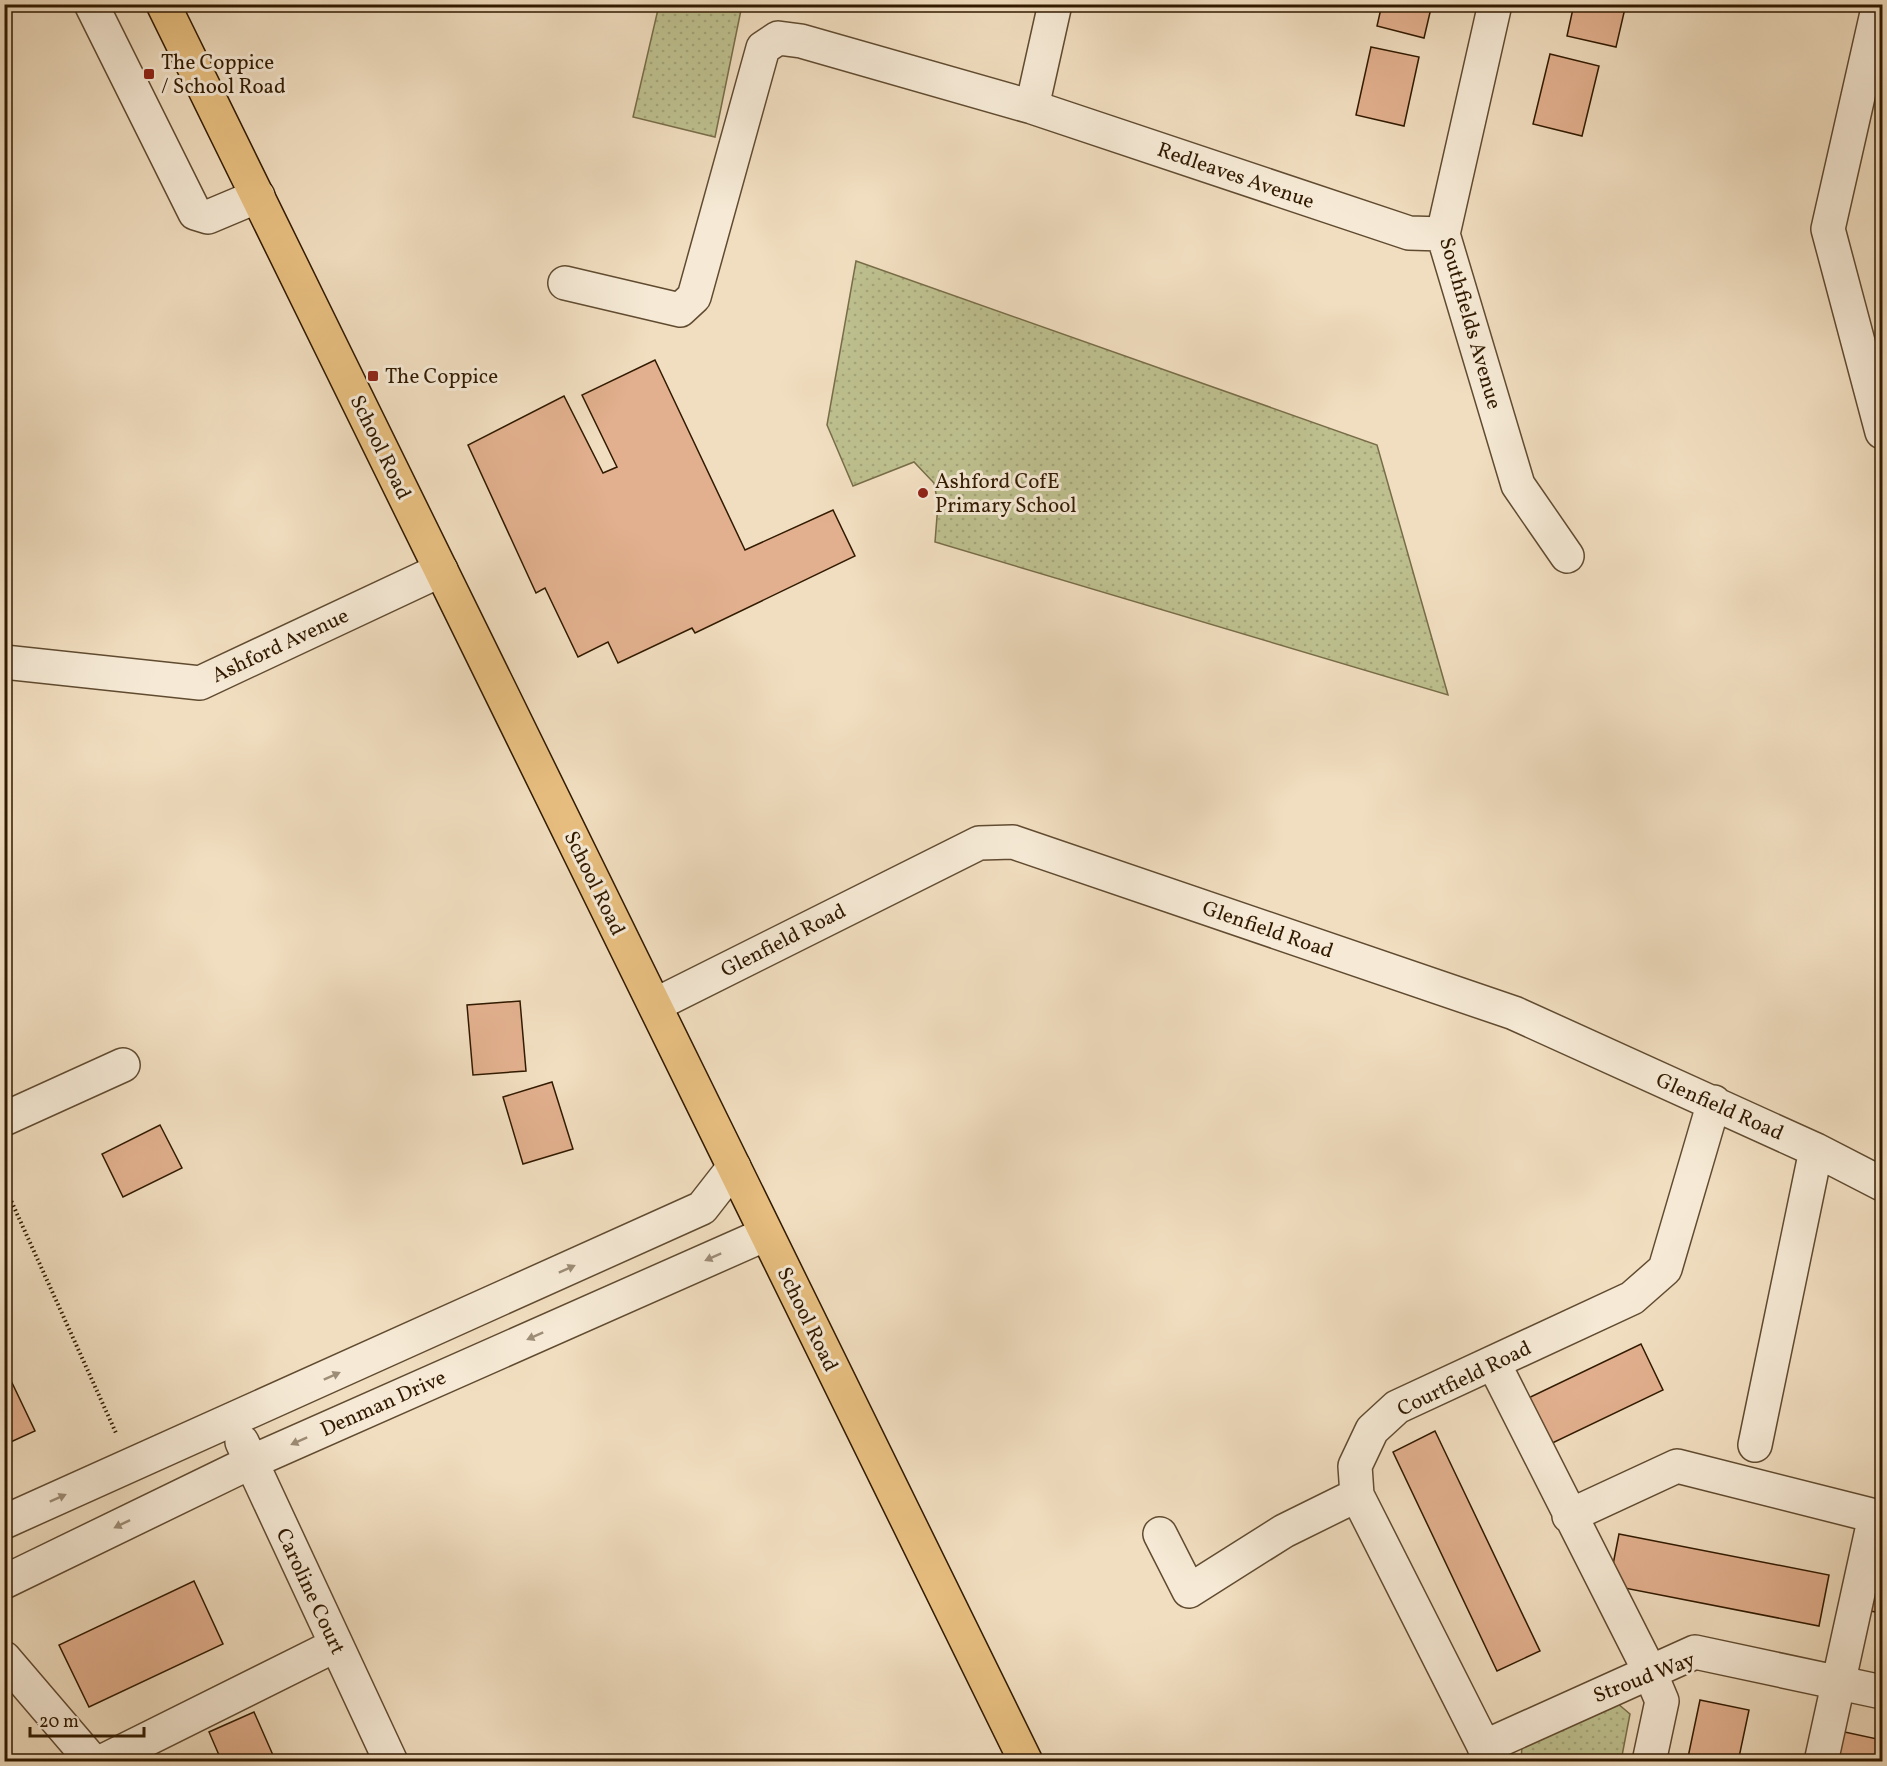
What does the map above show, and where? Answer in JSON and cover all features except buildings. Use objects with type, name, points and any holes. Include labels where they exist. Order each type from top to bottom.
[{"type":"main road","name":"School Road","points":[[163,4],[1026,1761]]},
{"type":"street","points":[[91,4],[195,213],[208,216],[258,196]]},
{"type":"street","points":[[1032,107],[1055,4]]},
{"type":"street","name":"Southfields Avenue","points":[[1495,4],[1443,234],[1518,485],[1567,556]]},
{"type":"street","points":[[1879,4],[1828,228],[1882,432]]},
{"type":"street","name":"Redleaves Avenue","points":[[565,284],[680,310],[694,297],[763,48],[778,38],[801,41],[1032,107],[1409,233],[1443,234]]},
{"type":"street","name":"Ashford Avenue","points":[[4,662],[200,683],[441,570]]},
{"type":"street","name":"Glenfield Road","points":[[655,1005],[979,843],[1013,842],[1514,1013],[1714,1102],[1882,1184]]},
{"type":"street","points":[[4,1119],[123,1065]]},
{"type":"street","name":"Courtfield Road","points":[[1488,1754],[1357,1495],[1354,1466],[1372,1430],[1397,1407],[1494,1364],[1632,1298],[1665,1269],[1714,1102]]},
{"type":"street","points":[[1755,1445],[1816,1150]]},
{"type":"street","points":[[4,1522],[702,1208],[734,1167]]},
{"type":"street","name":"Denman Drive","points":[[4,1582],[251,1462],[766,1234]]},
{"type":"street","points":[[1494,1364],[1649,1670],[1662,1701],[1649,1761]]},
{"type":"street","name":"Caroline Court","points":[[232,1421],[391,1761]]},
{"type":"street","points":[[1569,1516],[1677,1466],[1875,1516],[1821,1761]]},
{"type":"street","points":[[1160,1534],[1189,1591],[1284,1531],[1357,1495]]},
{"type":"street","points":[[101,1761],[336,1645]]},
{"type":"street","name":"Stroud Way","points":[[1488,1754],[1649,1670],[1695,1652],[1882,1692]]},
{"type":"street","points":[[4,1658],[93,1761]]},
{"type":"path","points":[[4,1185],[130,1466]]},
{"type":"green space","points":[[659,5],[713,5],[741,10],[715,137],[633,117]]},
{"type":"green space","points":[[856,261],[1377,445],[1448,695],[935,542],[938,504],[934,483],[914,462],[853,486],[827,425]]},
{"type":"green space","points":[[1617,1703],[1630,1714],[1621,1761],[1521,1762],[1522,1745]]},
{"type":"place","name":"The Coppice / School Road","points":[[149,74]]},
{"type":"place","name":"The Coppice","points":[[373,376]]},
{"type":"place","name":"Ashford CofE Primary School","points":[[923,493]]}]
